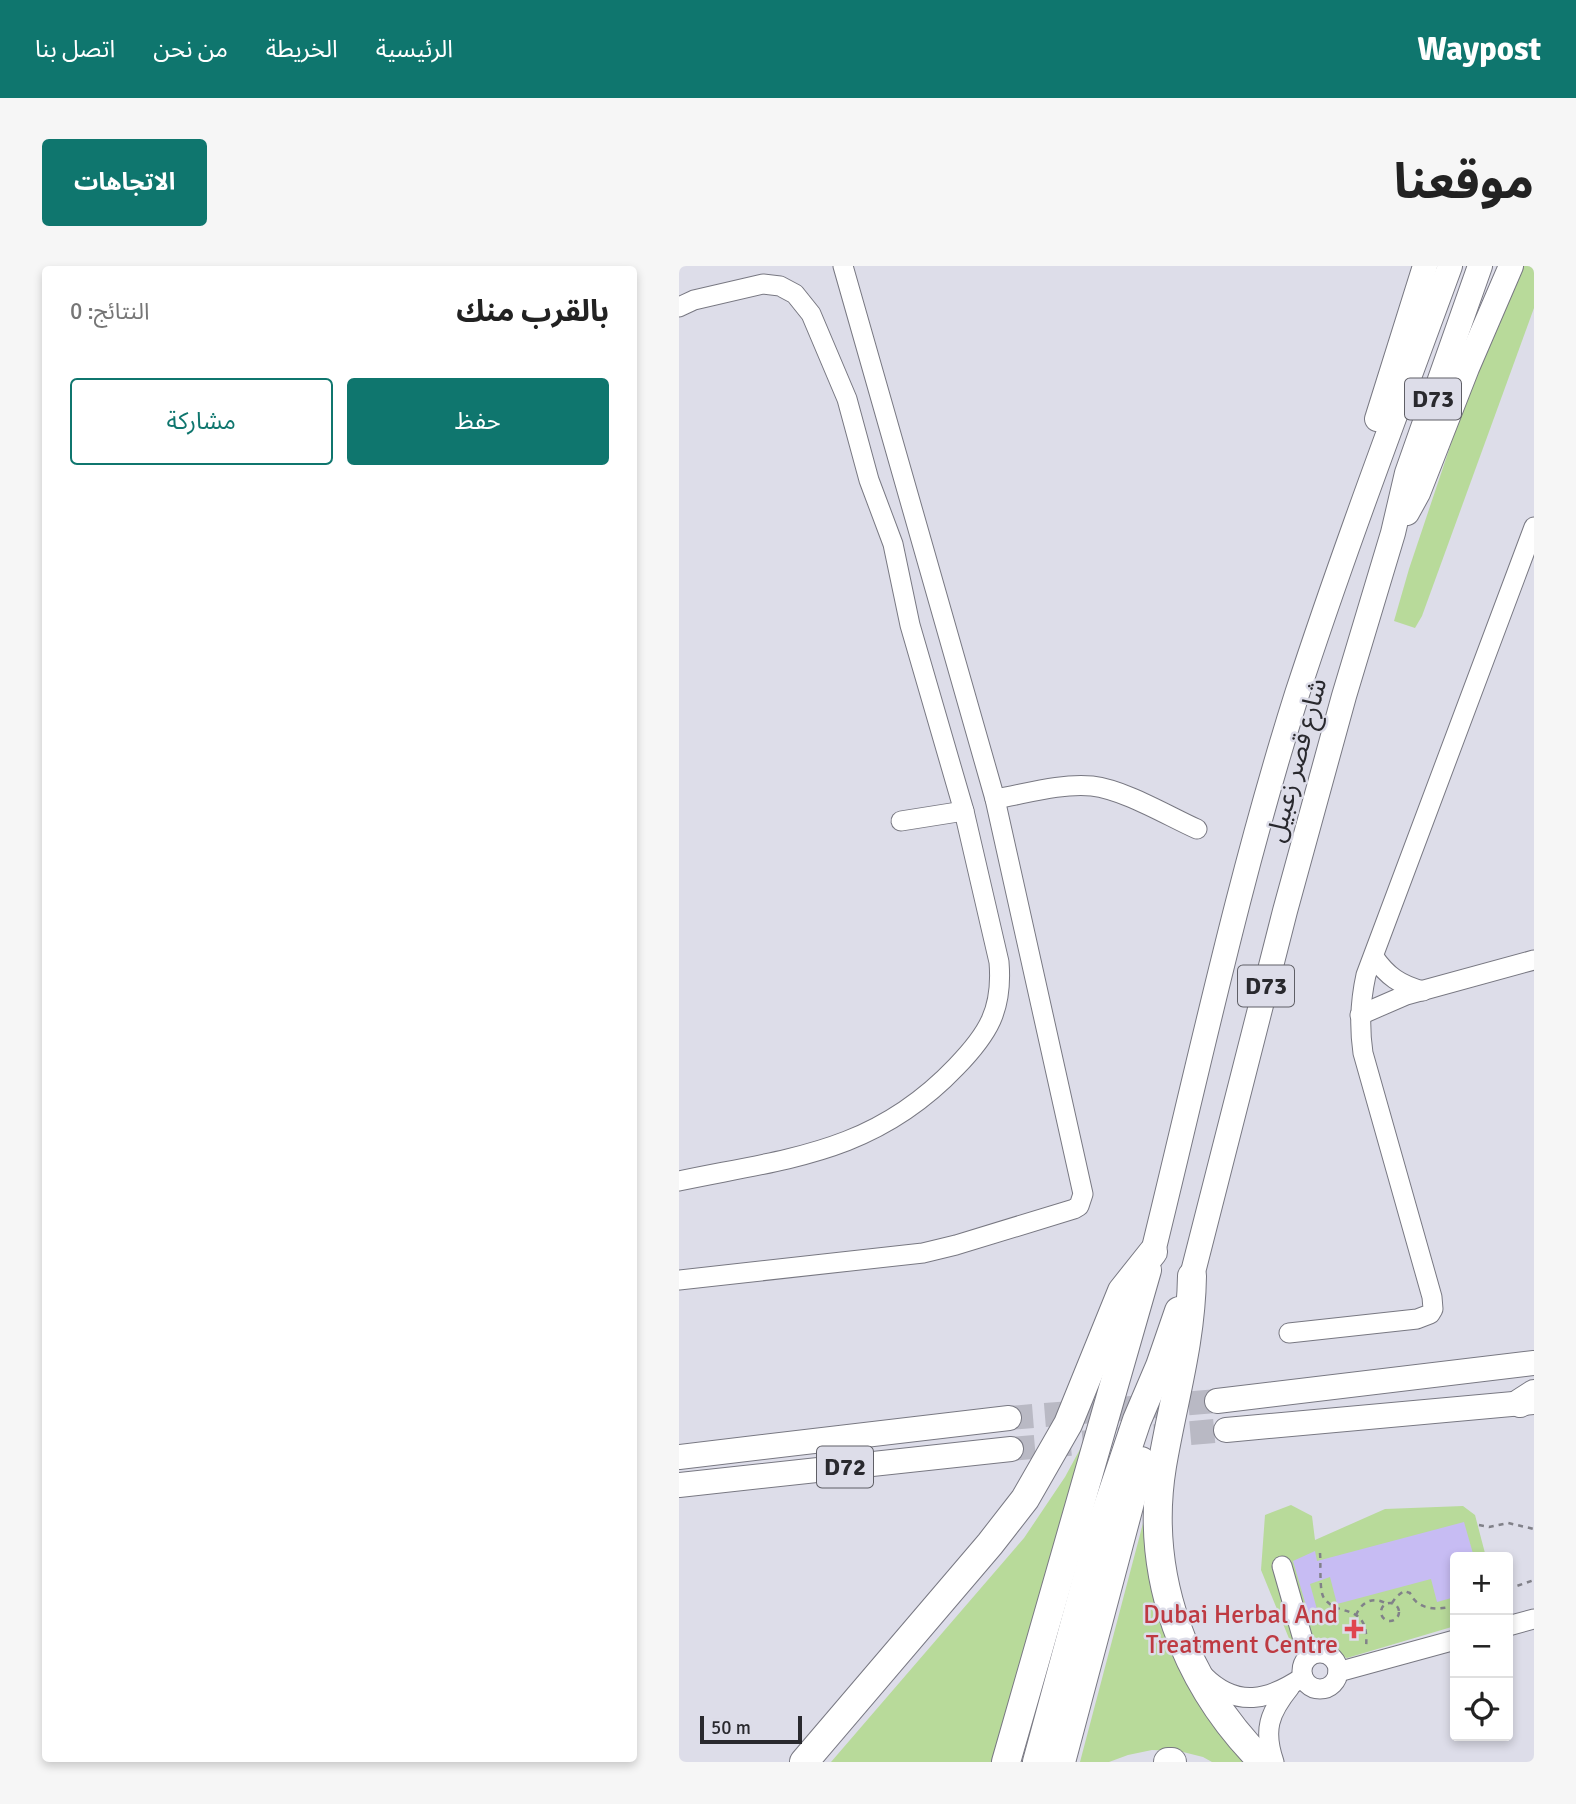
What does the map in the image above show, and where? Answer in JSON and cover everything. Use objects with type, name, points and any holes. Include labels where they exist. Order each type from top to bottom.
[{"type":"highway","points":[[1009,1751],[1153,1252]]},
{"type":"highway","points":[[803,1762],[990,1544],[1025,1499],[1068,1424],[1122,1291],[1153,1252]]},
{"type":"highway","points":[[1050,1756],[1101,1527],[1137,1420],[1160,1366],[1192,1276]]},
{"type":"highway","points":[[1192,1276],[1188,1340],[1162,1468],[1158,1505],[1163,1579],[1172,1615],[1201,1682],[1220,1713],[1263,1762]]},
{"type":"main road","points":[[1355,527],[1360,475],[1425,266]]},
{"type":"main road","name":"شارع قصر زعبيل","points":[[1153,1252],[1240,893],[1297,695],[1450,266]]},
{"type":"main road","name":"شارع قصر زعبيل","points":[[1192,1276],[1285,911],[1344,696],[1393,533],[1407,473],[1480,266]]},
{"type":"main road","points":[[1393,533],[1418,494],[1467,368],[1511,266]]},
{"type":"main road","points":[[1217,1401],[1534,1363]]},
{"type":"main road","points":[[1226,1430],[1529,1400]]},
{"type":"main road","name":"D72","points":[[679,1458],[1009,1418]]},
{"type":"main road","name":"D72","points":[[679,1485],[1011,1449]]},
{"type":"street","points":[[679,1280],[923,1253],[1074,1209],[1082,1200],[1083,1188],[995,799],[843,266]]},
{"type":"street","points":[[679,307],[694,300],[763,284],[787,289],[806,306],[841,383],[869,480],[893,544],[912,635],[924,668],[964,811],[999,962],[1000,977],[997,1006],[977,1045],[927,1096],[899,1115],[870,1132],[815,1152],[679,1181]]},
{"type":"street","points":[[1289,1333],[1417,1319],[1430,1314],[1433,1309],[1432,1297],[1363,1053],[1360,1016],[1364,985],[1534,527]]},
{"type":"street","points":[[995,799],[1077,786],[1101,788],[1197,829]]},
{"type":"street","points":[[901,821],[964,811]]},
{"type":"street","points":[[1374,957],[1394,980],[1423,991]]},
{"type":"street","points":[[1360,1016],[1390,1001],[1534,960]]},
{"type":"street","points":[[1282,1566],[1308,1657]]},
{"type":"street","points":[[1513,1625],[1534,1619]]},
{"type":"street","points":[[1338,1672],[1450,1641]]},
{"type":"street","points":[[1185,1650],[1195,1666],[1209,1680],[1224,1691],[1242,1698],[1268,1697],[1297,1682],[1323,1688],[1336,1679],[1337,1665],[1328,1655],[1314,1654],[1304,1663],[1297,1682],[1270,1717],[1268,1734],[1274,1762]]},
{"type":"path","points":[[1479,1525],[1489,1527],[1516,1523],[1534,1529]]},
{"type":"path","points":[[1320,1553],[1321,1592],[1324,1598],[1334,1606],[1356,1615],[1364,1624],[1367,1635],[1363,1665]]},
{"type":"path","points":[[1513,1587],[1534,1580]]},
{"type":"path","points":[[1356,1615],[1369,1601],[1382,1601],[1390,1604],[1400,1612],[1397,1619],[1385,1620],[1382,1617],[1382,1609],[1390,1604],[1404,1591],[1410,1593],[1419,1606],[1450,1607]]},
{"type":"green space","points":[[1522,266],[1534,266],[1534,308],[1422,616],[1415,628],[1394,621],[1409,569],[1462,411]]},
{"type":"green space","points":[[1085,1440],[997,1762],[831,1762],[1024,1538],[1065,1477]]},
{"type":"green space","points":[[1151,1493],[1152,1544],[1245,1762],[1212,1762],[1179,1751],[1152,1750],[1109,1762],[1080,1762]]},
{"type":"green space","points":[[1291,1505],[1312,1516],[1315,1540],[1385,1509],[1463,1506],[1475,1515],[1485,1552],[1450,1552],[1450,1627],[1347,1658],[1327,1650],[1315,1651],[1297,1658],[1261,1570],[1265,1515]]},
{"type":"building","points":[[1464,1522],[1473,1552],[1450,1552],[1450,1598],[1437,1602],[1431,1579],[1337,1604],[1330,1577],[1310,1584],[1318,1613],[1309,1616],[1293,1561],[1315,1551],[1317,1561]]},
{"type":"tunnel","points":[[1009,1418],[1217,1401]]},
{"type":"tunnel","points":[[1011,1449],[1226,1430]]},
{"type":"place","name":"Dubai Herbal And Treatment Centre","points":[[1354,1629]]}]
